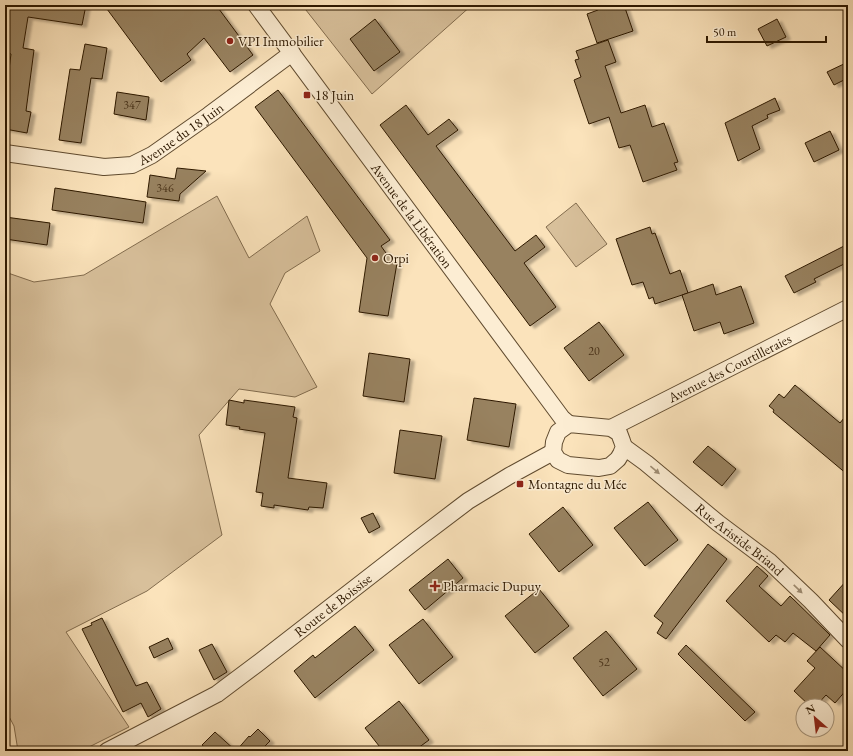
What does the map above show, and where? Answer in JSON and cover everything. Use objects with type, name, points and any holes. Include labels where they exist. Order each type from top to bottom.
[{"type":"street","name":"Avenue de la Libération","points":[[256,5],[562,418],[569,424]]},
{"type":"street","name":"Avenue du 18 Juin","points":[[5,153],[104,167],[132,165],[152,155],[209,115],[292,53]]},
{"type":"street","name":"Avenue des Courtilleraies","points":[[611,428],[848,308]]},
{"type":"street","points":[[569,424],[611,428],[619,433],[624,447],[618,459],[610,466],[599,468],[568,465],[558,460],[553,452],[554,442],[558,432],[569,424]]},
{"type":"street","name":"Rue Aristide Briand","points":[[624,447],[646,463],[718,523],[770,562],[811,601],[848,640]]},
{"type":"street","name":"Route de Boissise","points":[[108,751],[134,745],[217,694],[468,501],[553,452]]},
{"type":"shaded area","points":[[302,5],[472,5],[372,94]]},
{"type":"shaded area","points":[[217,196],[249,258],[307,216],[320,251],[285,273],[270,304],[317,387],[295,397],[239,389],[199,435],[222,535],[147,591],[66,632],[129,727],[81,751],[18,751],[14,726],[5,709],[5,272],[34,282],[84,275]]},
{"type":"shaded area","points":[[576,203],[607,244],[576,267],[546,227]]},
{"type":"building","points":[[5,5],[86,5],[82,25],[28,17],[23,48],[34,50],[26,111],[31,112],[27,133],[5,129],[5,100],[11,54],[5,52]]},
{"type":"building","points":[[104,5],[216,5],[253,55],[230,72],[204,38],[187,54],[191,60],[161,82]]},
{"type":"building","points":[[596,5],[624,5],[633,31],[597,43],[587,14],[598,10]]},
{"type":"building","points":[[375,19],[400,52],[374,71],[350,39]]},
{"type":"building","points":[[777,19],[786,37],[767,46],[758,29]]},
{"type":"building","points":[[608,40],[616,62],[605,66],[621,113],[645,105],[652,127],[664,123],[678,162],[674,163],[677,170],[643,182],[630,145],[619,148],[609,117],[589,124],[574,80],[581,77],[575,60],[579,59],[576,51]]},
{"type":"building","points":[[85,44],[107,48],[102,79],[91,78],[81,143],[59,140],[70,69],[80,70]]},
{"type":"building","points":[[848,62],[848,78],[834,85],[827,72]]},
{"type":"building","points":[[278,90],[390,240],[381,246],[386,253],[384,261],[397,263],[388,316],[359,312],[367,258],[255,107]]},
{"type":"building","points":[[117,92],[149,97],[146,120],[114,114]]},
{"type":"building","points":[[775,98],[780,110],[767,115],[768,118],[752,126],[760,149],[738,161],[725,123]]},
{"type":"building","points":[[406,105],[428,135],[449,119],[458,130],[436,146],[515,251],[536,235],[545,247],[524,263],[556,307],[530,326],[380,125]]},
{"type":"building","points":[[830,131],[839,150],[814,162],[805,143]]},
{"type":"building","points":[[177,168],[206,171],[180,194],[179,201],[147,197],[150,175],[175,179]]},
{"type":"building","points":[[55,188],[146,202],[143,223],[52,210]]},
{"type":"building","points":[[5,217],[50,223],[47,245],[5,239]]},
{"type":"building","points":[[650,227],[652,234],[655,233],[670,274],[680,270],[688,293],[655,304],[653,297],[649,299],[643,282],[632,285],[616,239]]},
{"type":"building","points":[[848,244],[848,262],[814,279],[816,282],[794,293],[785,276]]},
{"type":"building","points":[[713,284],[716,295],[741,286],[754,323],[724,334],[720,322],[694,331],[682,295]]},
{"type":"building","points":[[599,322],[624,355],[589,381],[564,348]]},
{"type":"building","points":[[369,353],[410,359],[404,402],[363,396]]},
{"type":"building","points":[[795,385],[840,423],[848,413],[848,475],[773,412],[774,410],[769,406],[779,394],[784,398]]},
{"type":"building","points":[[474,398],[516,404],[509,447],[467,440]]},
{"type":"building","points":[[229,400],[244,403],[244,400],[295,407],[293,417],[297,418],[288,478],[327,483],[323,508],[309,507],[308,510],[274,505],[274,508],[261,506],[263,493],[256,492],[265,433],[239,429],[240,427],[226,425]]},
{"type":"building","points":[[400,430],[442,436],[435,479],[394,473]]},
{"type":"building","points":[[708,446],[736,469],[722,486],[693,462]]},
{"type":"building","points":[[648,502],[678,540],[645,566],[614,528]]},
{"type":"building","points":[[563,507],[593,545],[559,572],[529,534]]},
{"type":"building","points":[[373,513],[380,527],[369,533],[361,518]]},
{"type":"building","points":[[708,544],[727,559],[666,639],[657,633],[663,623],[654,616]]},
{"type":"building","points":[[448,559],[463,578],[425,610],[409,590]]},
{"type":"building","points":[[757,566],[768,576],[759,586],[781,606],[790,596],[830,635],[816,651],[793,633],[785,642],[776,635],[769,642],[726,601]]},
{"type":"building","points":[[848,579],[848,618],[829,600]]},
{"type":"building","points":[[539,589],[569,626],[535,653],[505,616]]},
{"type":"building","points":[[102,618],[136,686],[147,682],[161,709],[148,717],[141,703],[123,712],[82,629],[92,625],[91,623]]},
{"type":"building","points":[[423,619],[453,657],[419,684],[389,645]]},
{"type":"building","points":[[355,626],[374,650],[315,698],[294,671],[313,655],[315,658]]},
{"type":"building","points":[[606,631],[637,669],[603,696],[573,658]]},
{"type":"building","points":[[168,638],[173,649],[154,658],[149,647]]},
{"type":"building","points":[[212,644],[227,672],[214,680],[199,650]]},
{"type":"building","points":[[686,645],[755,712],[745,721],[678,654]]},
{"type":"building","points":[[820,647],[848,673],[848,688],[835,703],[835,698],[829,698],[826,695],[823,698],[801,698],[794,691],[815,668],[807,661]]},
{"type":"building","points":[[399,701],[429,740],[414,751],[383,751],[365,728]]},
{"type":"building","points":[[258,729],[270,741],[260,751],[236,751],[249,736],[250,737]]},
{"type":"building","points":[[215,732],[236,751],[209,751],[202,745]]},
{"type":"place","name":"VPI Immobilier","points":[[230,41]]},
{"type":"place","name":"18 Juin","points":[[307,95]]},
{"type":"place","name":"Orpi","points":[[375,258]]},
{"type":"place","name":"Montagne du Mée","points":[[520,484]]},
{"type":"place","name":"Pharmacie Dupuy","points":[[435,586]]}]
